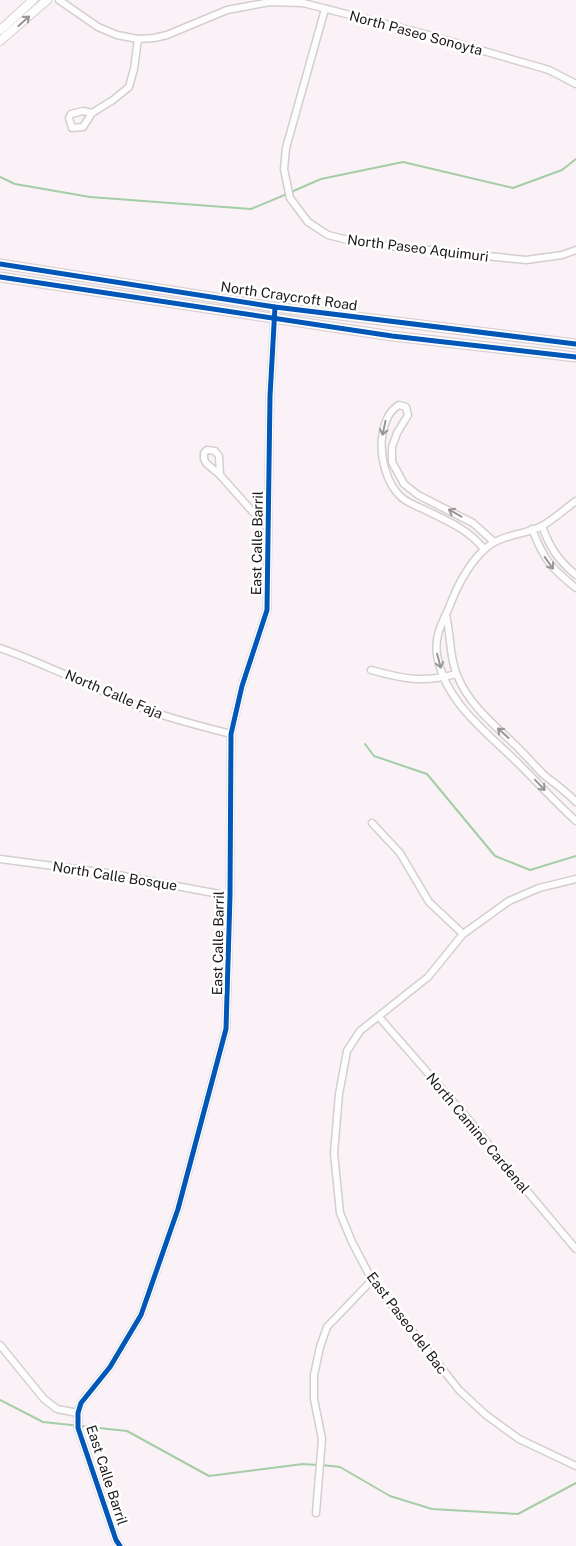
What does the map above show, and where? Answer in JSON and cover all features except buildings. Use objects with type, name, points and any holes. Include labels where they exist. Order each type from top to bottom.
[{"type":"main road","name":"North Craycroft Road","points":[[0,264],[276,307],[576,344]]},
{"type":"main road","name":"North Craycroft Road","points":[[0,277],[274,320],[392,336],[576,357]]},
{"type":"street","points":[[0,30],[33,0]]},
{"type":"street","points":[[0,41],[47,0]]},
{"type":"street","name":"North Paseo Sonoyta","points":[[59,0],[98,27],[117,35],[138,39],[167,35],[227,10],[270,2],[303,3],[425,34],[549,70],[576,84]]},
{"type":"street","name":"North Paseo Aquimuri","points":[[325,9],[286,148],[284,169],[290,198],[308,222],[328,235],[360,243],[492,257],[526,260],[562,255],[576,250]]},
{"type":"street","points":[[92,113],[129,87],[134,69],[138,39]]},
{"type":"street","name":"East Calle Barril","points":[[120,1546],[116,1540],[78,1428],[78,1413],[81,1403],[110,1367],[141,1315],[178,1209],[226,1029],[230,896],[230,734],[242,686],[267,610],[270,396],[276,307]]},
{"type":"street","points":[[484,550],[474,538],[459,527],[400,496],[390,482],[381,447],[387,416],[392,409],[398,405],[406,407],[408,415],[397,433],[392,447],[392,462],[404,484],[418,495],[473,523],[494,542]]},
{"type":"street","points":[[220,475],[268,529]]},
{"type":"street","points":[[576,501],[542,526],[494,542],[484,550],[469,567],[457,587],[436,634],[437,654],[444,678],[456,701],[480,728],[576,821]]},
{"type":"street","points":[[542,526],[550,547],[563,565],[576,575]]},
{"type":"street","points":[[532,529],[540,551],[555,571],[576,588]]},
{"type":"street","points":[[446,615],[456,674],[468,697],[487,719],[576,802]]},
{"type":"street","name":"North Calle Faja","points":[[0,648],[30,658],[142,708],[183,722],[230,734]]},
{"type":"street","points":[[371,670],[390,676],[421,680],[444,678],[456,674]]},
{"type":"street","points":[[372,824],[400,853],[429,902],[463,934]]},
{"type":"street","name":"North Calle Bosque","points":[[0,859],[107,873],[230,896]]},
{"type":"street","name":"East Paseo del Bac","points":[[576,879],[539,888],[509,901],[463,934],[428,977],[360,1031],[347,1051],[339,1094],[334,1153],[340,1212],[352,1242],[372,1280],[459,1390],[486,1415],[520,1439],[576,1466]]},
{"type":"street","name":"North Camino Cardenal","points":[[379,1017],[576,1248]]},
{"type":"street","points":[[316,1513],[322,1439],[314,1399],[314,1375],[320,1347],[327,1327],[372,1280]]},
{"type":"street","points":[[0,1344],[44,1400],[57,1410],[78,1413]]},
{"type":"waterway","points":[[291,192],[321,179],[403,162],[513,188],[562,170],[576,159]]},
{"type":"waterway","points":[[0,177],[15,184],[90,197],[251,209],[287,194]]},
{"type":"waterway","points":[[365,744],[374,756],[427,774],[495,856],[530,870],[576,856]]},
{"type":"waterway","points":[[0,1400],[43,1422],[127,1431],[209,1476],[303,1464],[317,1465]]},
{"type":"waterway","points":[[322,1465],[340,1467],[390,1496],[432,1509],[518,1514],[576,1483]]},
{"type":"cycle path","points":[[0,264],[275,307],[576,344]]},
{"type":"cycle path","points":[[0,277],[392,336],[576,357]]},
{"type":"cycle path","points":[[120,1546],[116,1540],[78,1428],[78,1413],[81,1403],[110,1367],[141,1315],[178,1209],[226,1029],[230,896],[231,734],[242,686],[267,610],[270,396],[275,307]]}]
